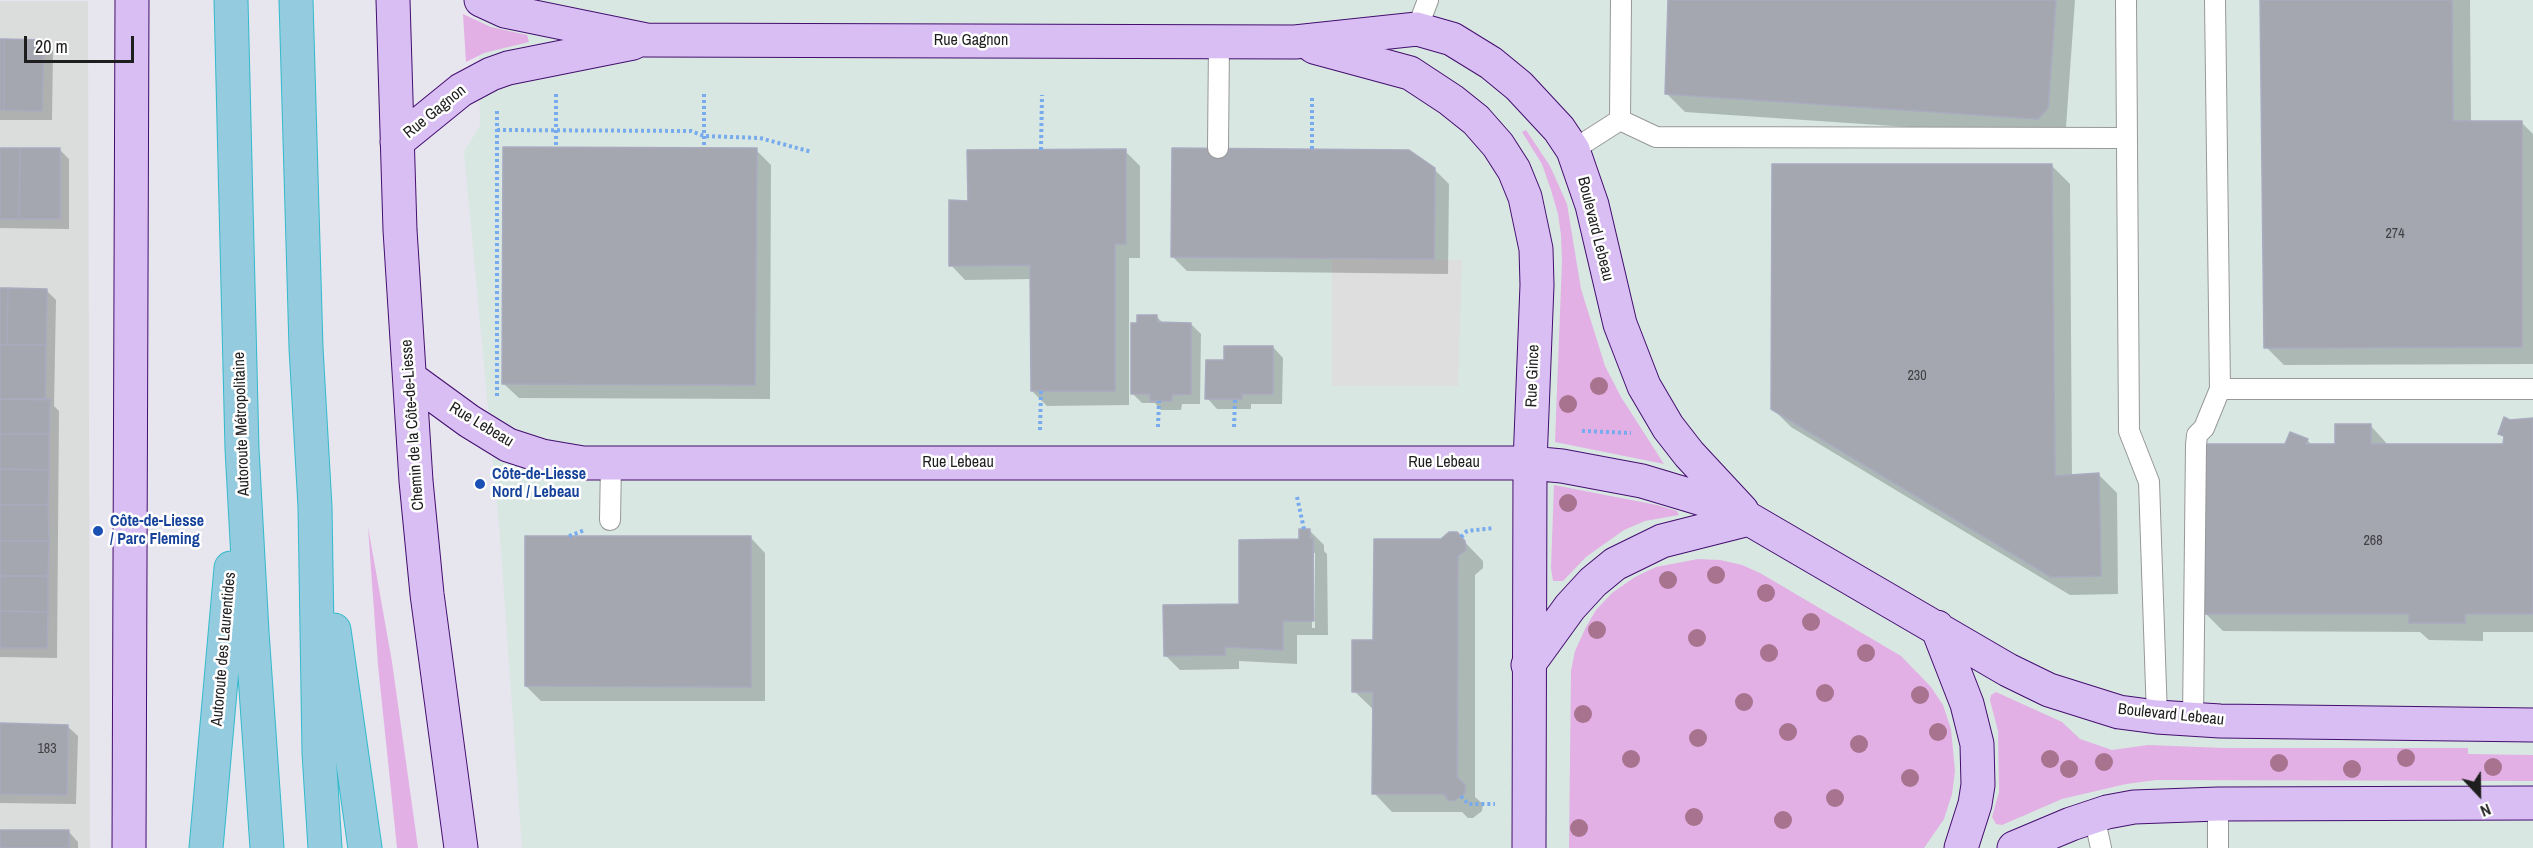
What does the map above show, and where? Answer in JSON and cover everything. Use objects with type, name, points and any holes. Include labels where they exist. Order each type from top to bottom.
[{"type":"highway","name":"Autoroute Métropolitaine","points":[[231,0],[242,450],[267,848]]},
{"type":"highway","points":[[296,0],[305,336],[315,507],[319,744],[325,848]]},
{"type":"highway","name":"Autoroute des Laurentides","points":[[206,848],[242,450]]},
{"type":"highway","points":[[315,507],[365,848]]},
{"type":"street","points":[[129,848],[132,0]]},
{"type":"street","name":"Chemin de la Côte-de-Liesse","points":[[393,0],[397,142],[410,378],[427,594],[461,848]]},
{"type":"street","name":"Rue Gagnon","points":[[481,0],[505,11],[646,40],[1295,42]]},
{"type":"street","name":"Boulevard Lebeau","points":[[1295,42],[1423,15],[1452,39],[1491,63],[1541,109],[1573,150],[1592,205],[1620,324],[1644,386],[1668,427],[1689,454],[1749,519]]},
{"type":"street","name":"Rue Gagnon","points":[[397,142],[461,90],[491,74],[508,68],[646,40]]},
{"type":"street","name":"Rue Gince","points":[[1295,42],[1410,73],[1418,78],[1476,120],[1498,145],[1514,170],[1526,197],[1536,249],[1537,285],[1530,463],[1525,830]]},
{"type":"street","name":"Rue Lebeau","points":[[410,378],[469,421],[508,445],[562,460],[611,463],[1530,463]]},
{"type":"street","name":"Boulevard Lebeau","points":[[1530,463],[1562,466],[1667,487],[1712,502],[1749,519],[2008,670],[2049,690],[2119,712],[2193,720],[2533,725]]},
{"type":"street","points":[[1528,665],[1570,607],[1593,582],[1615,564],[1662,541],[1749,519]]},
{"type":"street","points":[[1937,627],[1967,704],[1977,744],[1978,785],[1975,804],[1960,848]]},
{"type":"street","points":[[2014,848],[2094,816],[2134,807],[2218,804],[2533,803]]},
{"type":"lane","points":[[1620,120],[1621,0]]},
{"type":"lane","points":[[2126,0],[2129,431],[2150,482],[2157,717]]},
{"type":"lane","points":[[2193,720],[2196,446],[2197,435],[2204,428],[2220,389],[2215,0]]},
{"type":"lane","points":[[1218,148],[1219,42]]},
{"type":"lane","points":[[1620,120],[1656,137],[2127,138]]},
{"type":"lane","points":[[1573,150],[1620,120]]},
{"type":"lane","points":[[2220,389],[2533,389]]},
{"type":"lane","points":[[610,520],[611,463]]},
{"type":"lane","points":[[2218,804],[2218,848]]},
{"type":"lane","points":[[2094,816],[2101,848]]},
{"type":"path","points":[[556,93],[556,147]]},
{"type":"path","points":[[704,94],[704,148]]},
{"type":"path","points":[[1041,150],[1042,95]]},
{"type":"path","points":[[1312,97],[1312,149]]},
{"type":"path","points":[[497,100],[497,400]]},
{"type":"path","points":[[497,130],[691,131],[705,135],[760,138],[812,152]]},
{"type":"path","points":[[497,273],[503,273]]},
{"type":"path","points":[[1040,433],[1041,391]]},
{"type":"path","points":[[1234,399],[1234,434]]},
{"type":"path","points":[[1158,433],[1159,401]]},
{"type":"path","points":[[1578,431],[1634,434]]},
{"type":"path","points":[[1297,493],[1304,529]]},
{"type":"path","points":[[1461,537],[1467,531],[1495,528]]},
{"type":"path","points":[[1461,796],[1468,804],[1525,830]]},
{"type":"shaded area","points":[[478,0],[2533,0],[2533,848],[522,848],[500,536],[464,152],[480,126]]},
{"type":"shaded area","points":[[0,1],[88,1],[90,848],[0,848]]},
{"type":"shaded area","points":[[463,14],[491,27],[527,35],[529,42],[484,53],[466,62]]},
{"type":"shaded area","points":[[1526,130],[1550,166],[1567,204],[1581,289],[1605,366],[1621,397],[1664,464],[1555,442],[1561,235],[1551,190],[1542,164],[1522,132]]},
{"type":"shaded area","points":[[1332,259],[1462,260],[1458,386],[1332,386]]},
{"type":"shaded area","points":[[1554,485],[1657,505],[1677,511],[1679,515],[1645,521],[1624,530],[1586,557],[1563,581],[1553,581],[1551,568]]},
{"type":"shaded area","points":[[368,527],[392,662],[418,848],[397,848],[378,665]]},
{"type":"shaded area","points":[[1698,559],[1720,560],[1742,565],[1760,573],[1901,656],[1931,687],[1943,705],[1951,729],[1955,771],[1952,794],[1944,819],[1924,848],[1569,848],[1571,671],[1575,651],[1596,610],[1612,593],[1635,577],[1656,567]]},
{"type":"shaded area","points":[[1996,692],[2062,722],[2080,739],[2112,750],[2148,745],[2224,748],[2468,748],[2468,754],[2533,755],[2533,781],[2156,780],[2126,784],[2062,799],[2002,825],[1996,824],[1992,817],[1999,792],[1998,731],[1990,700],[1991,695]]},
{"type":"building","points":[[1668,0],[2056,0],[2048,108],[2038,119],[1665,94]]},
{"type":"building","points":[[2260,0],[2452,0],[2453,121],[2522,121],[2522,347],[2264,348]]},
{"type":"building","points":[[0,39],[4,39],[4,110],[0,110]]},
{"type":"building","points":[[4,39],[44,40],[42,111],[4,110]]},
{"type":"building","points":[[503,147],[757,148],[755,385],[502,384]]},
{"type":"building","points":[[0,148],[20,148],[19,219],[0,219]]},
{"type":"building","points":[[20,148],[60,148],[60,219],[19,219]]},
{"type":"building","points":[[1172,148],[1409,150],[1435,168],[1434,259],[1171,257]]},
{"type":"building","points":[[1126,149],[1126,244],[1115,244],[1115,391],[1031,391],[1030,265],[949,266],[949,200],[968,201],[967,150]]},
{"type":"building","points":[[1772,164],[2052,164],[2055,476],[2099,473],[2101,576],[2051,577],[1771,409]]},
{"type":"building","points":[[0,288],[8,288],[7,345],[0,345]]},
{"type":"building","points":[[8,288],[47,289],[46,345],[7,345]]},
{"type":"building","points":[[1137,315],[1157,315],[1157,322],[1191,323],[1191,394],[1172,395],[1172,401],[1150,401],[1150,394],[1131,394],[1131,323],[1137,323]]},
{"type":"building","points":[[0,345],[46,345],[45,400],[0,399]]},
{"type":"building","points":[[1224,346],[1273,346],[1273,394],[1242,394],[1242,399],[1205,399],[1206,360],[1224,360]]},
{"type":"building","points":[[0,399],[50,399],[49,434],[0,434]]},
{"type":"building","points":[[2504,417],[2510,420],[2533,418],[2533,614],[2465,614],[2465,623],[2409,623],[2409,614],[2203,614],[2204,444],[2285,444],[2290,432],[2308,439],[2306,444],[2335,444],[2335,424],[2371,424],[2371,444],[2503,444],[2504,436],[2498,434]]},
{"type":"building","points":[[0,434],[49,434],[49,470],[0,469]]},
{"type":"building","points":[[0,469],[49,470],[48,505],[0,505]]},
{"type":"building","points":[[0,505],[48,505],[49,541],[0,541]]},
{"type":"building","points":[[1299,529],[1310,529],[1310,538],[1313,538],[1314,621],[1283,621],[1283,650],[1225,647],[1225,655],[1164,656],[1163,605],[1239,604],[1239,540],[1299,539]]},
{"type":"building","points":[[1449,532],[1457,532],[1465,541],[1466,550],[1458,556],[1457,777],[1465,785],[1465,793],[1454,801],[1448,800],[1444,794],[1372,794],[1373,692],[1352,692],[1352,640],[1373,640],[1374,539],[1441,539]]},
{"type":"building","points":[[525,536],[751,536],[751,687],[525,686]]},
{"type":"building","points":[[0,541],[49,541],[48,576],[0,576]]},
{"type":"building","points":[[0,576],[48,576],[48,612],[0,611]]},
{"type":"building","points":[[0,611],[48,612],[47,648],[0,648]]},
{"type":"building","points":[[0,723],[68,725],[67,795],[0,794]]},
{"type":"building","points":[[0,830],[69,830],[69,848],[0,848]]},
{"type":"place","name":"Côte-de-Liesse Nord / Lebeau","points":[[480,484]]},
{"type":"place","name":"Côte-de-Liesse / Parc Fleming","points":[[98,531]]}]
